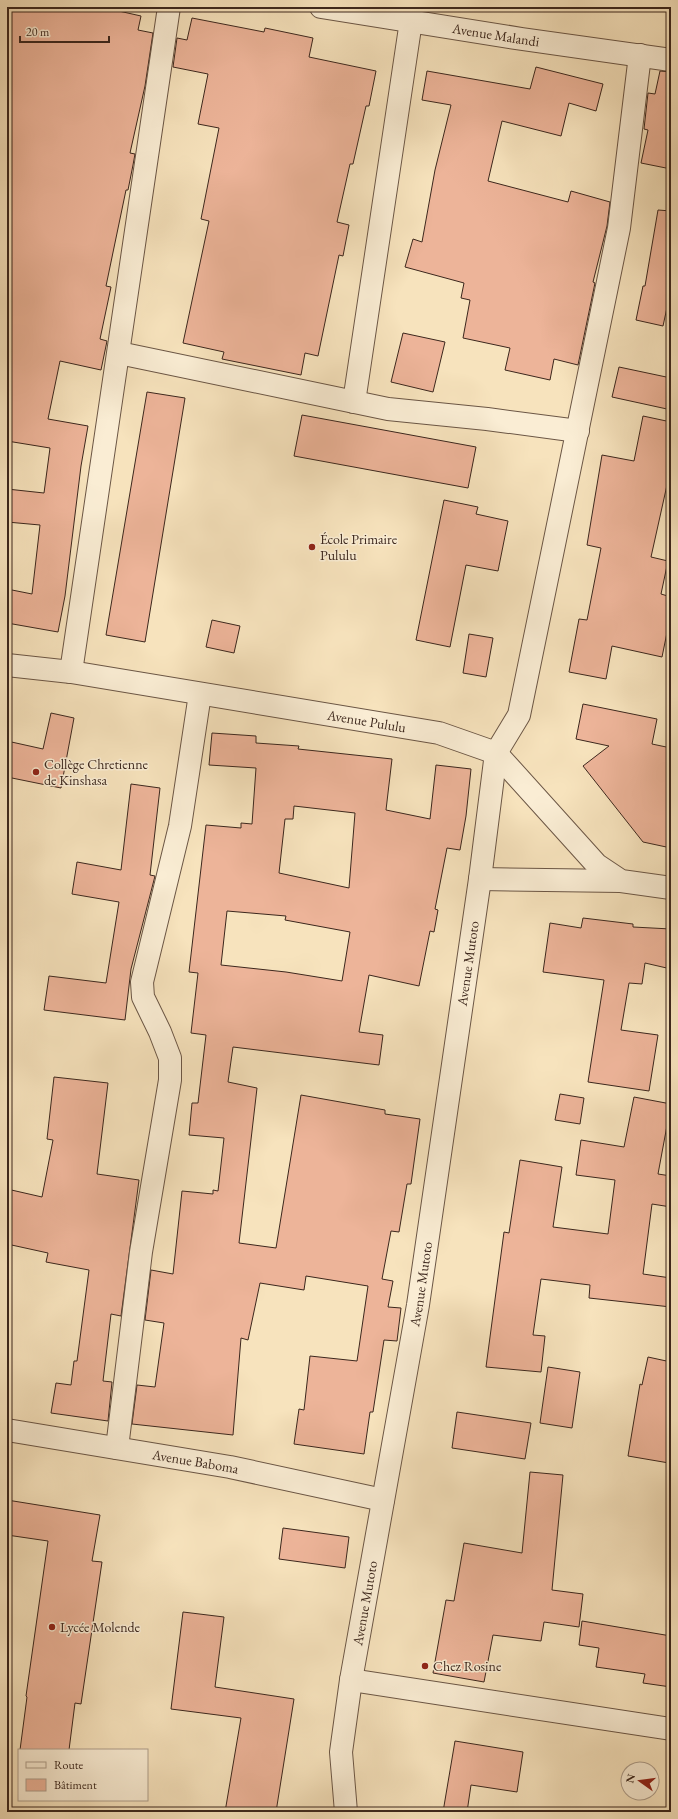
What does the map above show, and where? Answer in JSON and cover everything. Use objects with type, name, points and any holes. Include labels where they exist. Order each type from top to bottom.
[{"type":"street","points":[[71,672],[169,7]]},
{"type":"street","name":"Avenue Malandi","points":[[321,7],[522,39],[671,60]]},
{"type":"street","points":[[354,402],[411,21]]},
{"type":"street","points":[[496,753],[519,715],[578,431],[619,228],[640,55]]},
{"type":"street","points":[[119,353],[388,409],[486,419],[578,431]]},
{"type":"street","name":"Avenue Pululu","points":[[7,665],[71,672],[439,733],[496,753],[597,865],[621,881],[671,888]]},
{"type":"street","points":[[117,1448],[141,1252],[170,1080],[170,1058],[160,1032],[143,997],[142,982],[180,826],[200,694]]},
{"type":"street","name":"Avenue Mutoto","points":[[346,1812],[341,1752],[351,1680],[418,1305],[480,879],[496,753]]},
{"type":"street","points":[[480,879],[621,881]]},
{"type":"street","name":"Avenue Baboma","points":[[7,1430],[230,1467],[383,1500]]},
{"type":"street","points":[[351,1680],[671,1729]]},
{"type":"building","points":[[7,7],[101,7],[141,16],[138,30],[153,33],[145,86],[130,153],[135,154],[133,165],[128,190],[126,190],[106,286],[111,287],[100,339],[107,341],[101,370],[60,361],[48,419],[88,426],[81,466],[65,596],[58,632],[7,623],[7,589],[32,594],[40,525],[7,522],[7,489],[44,493],[50,448],[7,441]]},
{"type":"building","points":[[192,18],[264,32],[265,28],[313,38],[309,57],[376,71],[369,106],[366,106],[353,164],[350,164],[337,222],[349,225],[343,256],[339,255],[318,356],[305,353],[301,375],[222,359],[224,352],[183,343],[209,221],[201,219],[219,128],[198,124],[208,74],[173,67],[177,38],[187,40]]},
{"type":"building","points":[[536,67],[603,84],[596,111],[569,103],[561,136],[502,121],[488,181],[568,202],[571,191],[610,202],[607,226],[593,282],[595,283],[578,365],[554,359],[550,380],[505,370],[510,348],[463,338],[470,300],[461,298],[464,283],[405,267],[413,239],[422,242],[435,170],[451,105],[422,100],[427,71],[530,89]]},
{"type":"building","points":[[660,71],[671,72],[671,169],[641,163],[648,130],[644,129],[648,93],[655,94]]},
{"type":"building","points":[[658,210],[671,211],[671,289],[663,326],[636,320],[643,286],[645,286]]},
{"type":"building","points":[[403,333],[445,342],[433,392],[391,382]]},
{"type":"building","points":[[619,367],[671,378],[671,390],[667,409],[612,397]]},
{"type":"building","points":[[147,392],[185,398],[145,642],[106,635]]},
{"type":"building","points":[[302,415],[476,447],[468,488],[294,456]]},
{"type":"building","points":[[643,416],[671,422],[671,467],[651,557],[668,561],[661,594],[671,597],[671,613],[662,657],[612,646],[606,679],[569,672],[579,619],[587,620],[601,548],[587,545],[602,455],[634,461]]},
{"type":"building","points":[[444,500],[478,507],[476,514],[508,521],[498,571],[466,565],[450,647],[416,640]]},
{"type":"building","points":[[212,620],[240,626],[234,653],[206,647]]},
{"type":"building","points":[[469,634],[493,638],[486,677],[463,673]]},
{"type":"building","points":[[583,704],[657,719],[652,744],[671,748],[671,848],[643,842],[583,766],[609,746],[576,739]]},
{"type":"building","name":"Collège Chretienne de Kinshasa","points":[[51,713],[74,718],[61,788],[7,777],[7,741],[43,749]]},
{"type":"building","points":[[212,733],[256,736],[256,743],[299,746],[298,749],[392,759],[386,810],[430,819],[436,765],[471,769],[466,816],[460,850],[447,848],[435,909],[438,910],[434,932],[430,931],[419,986],[369,975],[359,1032],[383,1035],[379,1065],[233,1047],[228,1082],[257,1088],[239,1243],[276,1248],[301,1095],[385,1110],[385,1114],[420,1119],[411,1184],[407,1184],[399,1232],[391,1231],[382,1279],[393,1281],[388,1307],[401,1308],[397,1341],[384,1340],[373,1412],[370,1412],[364,1454],[294,1444],[299,1409],[304,1410],[310,1356],[357,1361],[368,1286],[306,1276],[304,1290],[260,1283],[248,1340],[241,1338],[233,1435],[132,1424],[137,1385],[155,1387],[164,1323],[145,1320],[151,1270],[173,1274],[182,1191],[213,1194],[213,1190],[218,1191],[224,1138],[189,1135],[192,1103],[198,1103],[206,1035],[191,1033],[198,973],[189,972],[206,825],[241,828],[241,823],[252,824],[256,768],[209,765]],"holes":[[[294,806],[355,813],[349,888],[279,873],[285,819],[293,819]],[[227,911],[286,916],[285,920],[350,932],[342,981],[286,972],[221,965]]]},
{"type":"building","points":[[131,784],[160,788],[150,875],[155,876],[131,969],[125,1020],[44,1010],[49,976],[106,983],[119,902],[72,894],[77,862],[121,870]]},
{"type":"building","points":[[583,918],[633,924],[633,927],[671,929],[671,969],[645,963],[642,984],[629,983],[621,1030],[658,1035],[649,1091],[588,1082],[604,980],[543,972],[550,923],[581,928]]},
{"type":"building","points":[[54,1077],[108,1083],[97,1174],[139,1180],[121,1316],[111,1314],[103,1381],[112,1382],[108,1421],[51,1413],[56,1383],[71,1385],[74,1361],[77,1361],[89,1270],[46,1262],[48,1253],[7,1244],[7,1189],[42,1197],[53,1140],[47,1139]]},
{"type":"building","points":[[560,1094],[584,1098],[580,1124],[555,1120]]},
{"type":"building","points":[[634,1097],[671,1104],[658,1174],[671,1176],[671,1207],[652,1204],[643,1274],[671,1278],[671,1307],[589,1298],[590,1285],[541,1279],[533,1335],[545,1336],[541,1372],[486,1367],[504,1232],[509,1233],[520,1160],[562,1167],[553,1227],[608,1234],[615,1180],[576,1175],[581,1140],[624,1147]]},
{"type":"building","points":[[648,1357],[671,1362],[671,1449],[669,1463],[628,1456],[640,1384],[642,1385]]},
{"type":"building","points":[[548,1367],[580,1372],[572,1428],[540,1423]]},
{"type":"building","points":[[457,1412],[531,1423],[525,1459],[452,1448]]},
{"type":"building","points":[[530,1472],[563,1475],[552,1590],[583,1594],[579,1627],[544,1622],[541,1641],[493,1635],[484,1682],[433,1673],[446,1600],[454,1601],[464,1543],[522,1553]]},
{"type":"building","points":[[7,1500],[100,1515],[92,1561],[102,1562],[81,1704],[75,1703],[69,1749],[20,1749],[26,1696],[48,1541],[7,1535]]},
{"type":"building","points":[[283,1528],[349,1537],[345,1568],[279,1559]]},
{"type":"building","points":[[183,1612],[224,1617],[215,1687],[294,1699],[276,1812],[225,1812],[241,1718],[171,1709]]},
{"type":"building","points":[[582,1621],[671,1636],[671,1687],[643,1683],[645,1674],[596,1667],[599,1648],[579,1645]]},
{"type":"building","points":[[455,1741],[523,1752],[517,1792],[471,1785],[467,1812],[443,1812]]},
{"type":"place","name":"École Primaire Pululu","points":[[312,547]]},
{"type":"place","name":"Collège Chretienne de Kinshasa","points":[[36,772]]},
{"type":"place","name":"Lycée Molende","points":[[52,1627]]},
{"type":"place","name":"Chez Rosine","points":[[425,1666]]}]
